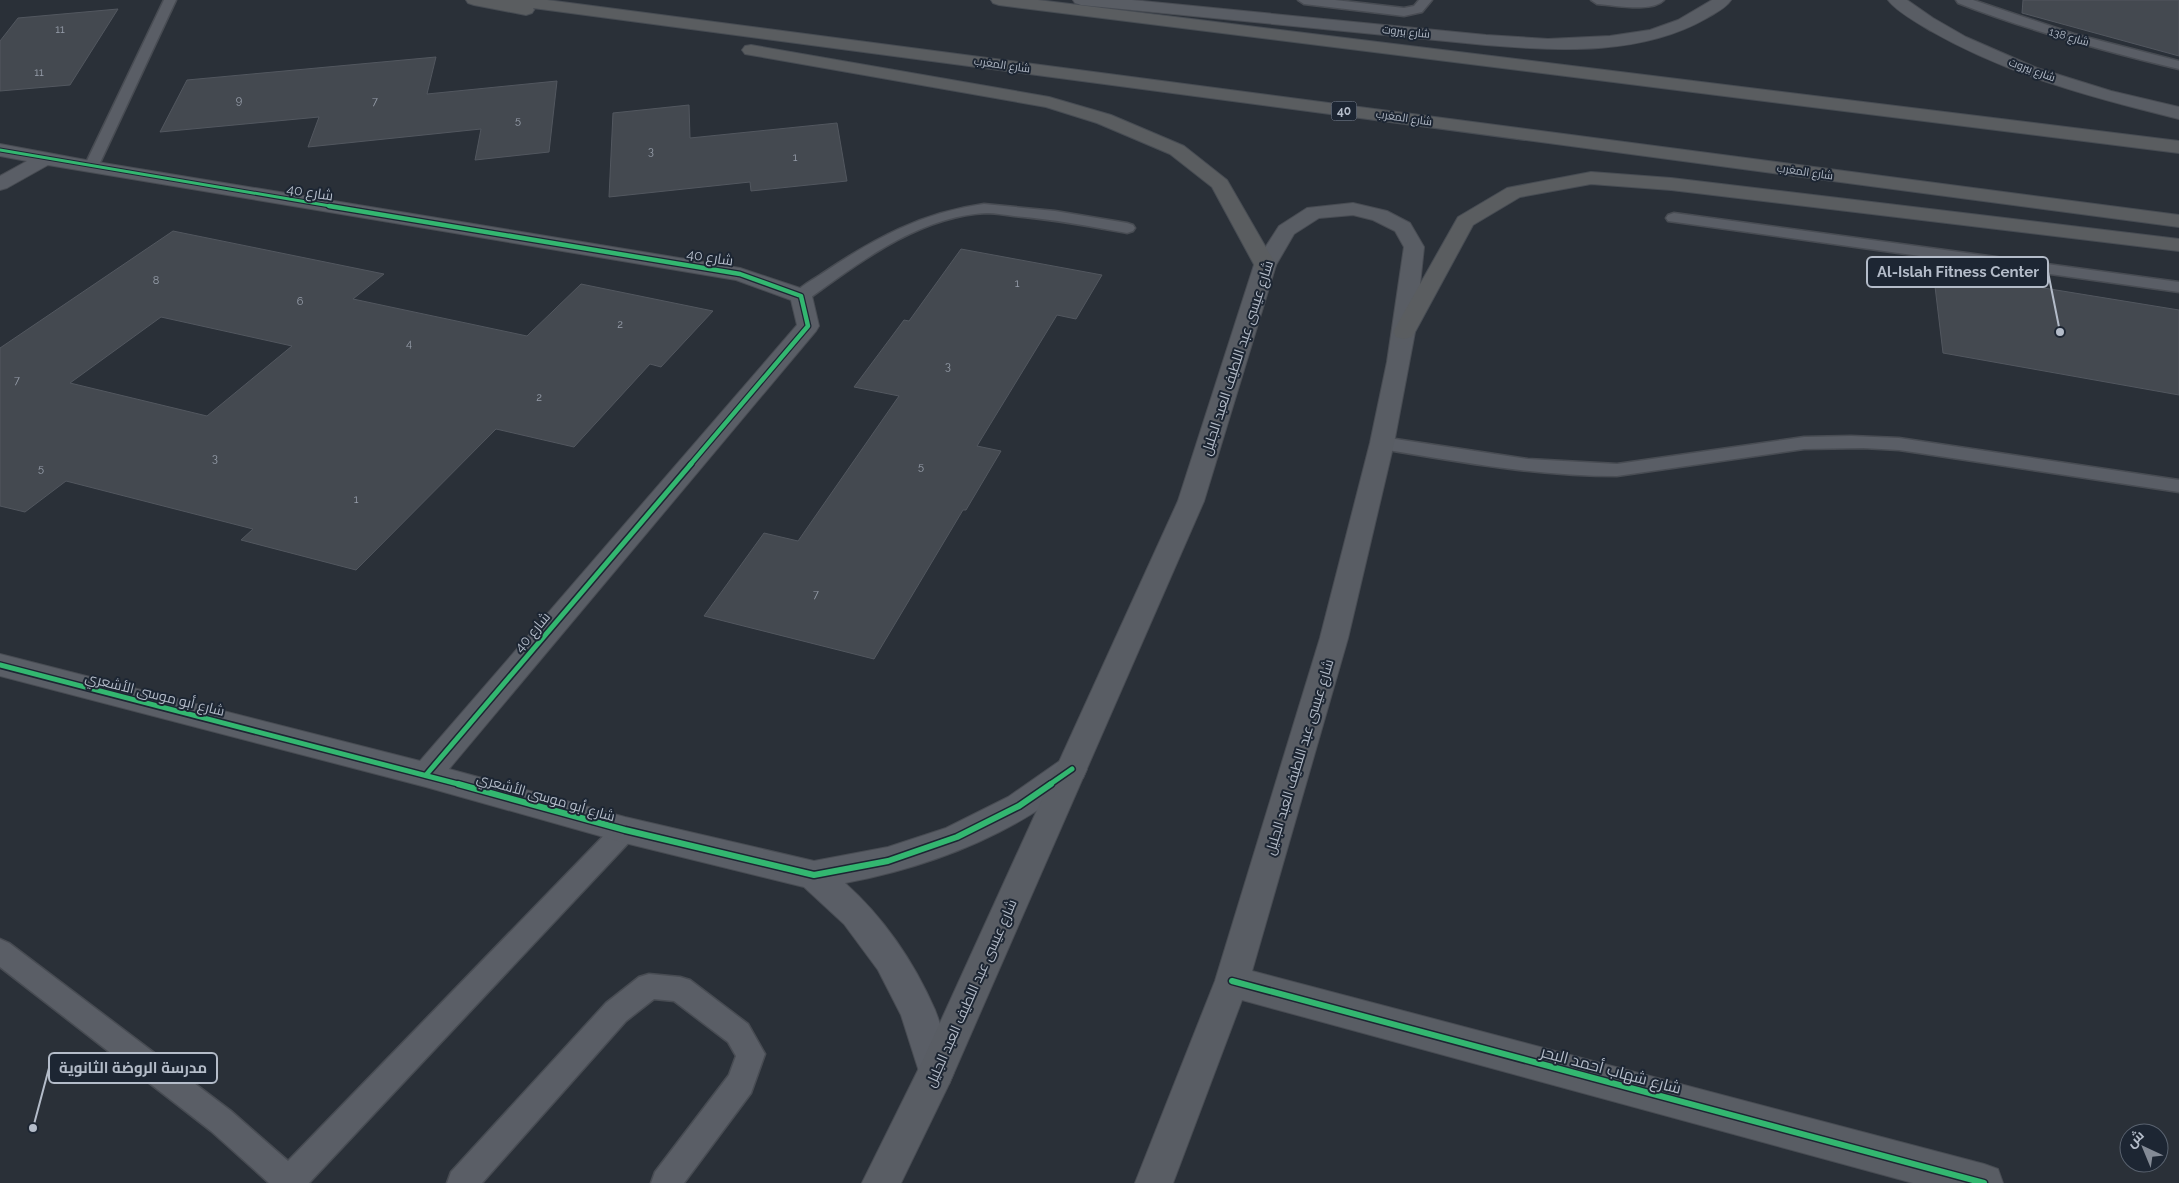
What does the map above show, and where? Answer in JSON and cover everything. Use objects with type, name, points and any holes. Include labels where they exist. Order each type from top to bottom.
[{"type":"highway","points":[[474,0],[1049,102],[1104,119],[1177,150],[1220,184],[1265,265]]},
{"type":"highway","name":"شارع المغرب","points":[[510,0],[2179,221]]},
{"type":"highway","points":[[999,0],[2179,147]]},
{"type":"highway","points":[[1404,332],[1465,221],[1514,192],[1591,178],[1671,184],[2179,245]]},
{"type":"main road","name":"شارع بيروت","points":[[1081,0],[1463,38],[1580,43],[1622,40],[1659,33],[1696,18],[1723,0]]},
{"type":"main road","name":"شارع بيروت","points":[[1896,0],[1948,34],[2011,63],[2047,77],[2108,96],[2179,113]]},
{"type":"main road","name":"شارع عيسى عبد اللطيف العبد الجليل","points":[[881,1183],[936,1072],[1191,501],[1265,265],[1286,230],[1314,212],[1353,209],[1380,215],[1403,227],[1414,247],[1404,332],[1382,443],[1334,638],[1232,981],[1154,1183]]},
{"type":"main road","name":"شارع شهاب أحمد البحر","points":[[1232,981],[1917,1174],[1984,1183]]},
{"type":"street","name":"شارع 40","points":[[0,150],[91,167],[740,274],[801,296],[808,326],[426,775]]},
{"type":"street","points":[[0,184],[44,159]]},
{"type":"street","name":"شارع أبو موسى الأشعري","points":[[0,666],[426,775],[626,830],[814,875],[888,861],[956,838],[1019,806],[1072,769]]},
{"type":"street","name":"شارع أبو موسى الأشعري","points":[[814,875],[856,914],[890,959],[918,1012],[936,1072]]},
{"type":"lane","points":[[91,167],[170,0]]},
{"type":"lane","points":[[1304,0],[1404,12],[1418,9],[1426,0]]},
{"type":"lane","points":[[1597,0],[1647,4],[1658,0]]},
{"type":"lane","name":"شارع 138","points":[[1962,0],[2024,24],[2075,40],[2179,65]]},
{"type":"lane","points":[[801,296],[854,258],[897,234],[938,218],[957,214],[984,209],[1026,212],[1127,228]]},
{"type":"lane","points":[[1674,218],[2179,287]]},
{"type":"lane","points":[[1382,443],[1554,469],[1586,471],[1616,470],[1804,443],[1866,442],[1899,444],[2179,486]]},
{"type":"lane","points":[[0,950],[152,1070],[221,1120],[290,1183],[626,830]]},
{"type":"lane","points":[[462,1183],[616,1012],[649,986],[680,989],[738,1033],[751,1054],[742,1082],[666,1183]]},
{"type":"building","points":[[2023,0],[2179,0],[2179,56],[2022,13]]},
{"type":"building","points":[[118,9],[70,85],[0,91],[0,41],[18,18]]},
{"type":"building","points":[[436,57],[427,94],[557,81],[549,152],[475,160],[481,129],[308,147],[319,117],[160,132],[187,80]]},
{"type":"building","points":[[689,105],[690,138],[837,123],[847,181],[751,191],[750,182],[609,197],[613,113]]},
{"type":"building","points":[[173,231],[384,274],[353,299],[527,336],[581,284],[713,311],[661,367],[650,364],[574,447],[496,429],[356,570],[241,540],[253,529],[66,481],[25,512],[0,506],[0,348]],"holes":[[[161,317],[292,346],[207,416],[70,383]]]},
{"type":"building","points":[[961,249],[1102,275],[1076,319],[1057,315],[977,446],[1001,451],[966,510],[963,510],[874,659],[704,616],[764,533],[798,541],[899,396],[854,387],[904,320],[909,321]]},
{"type":"building","points":[[1933,270],[2179,310],[2179,395],[1943,353]]},
{"type":"cycle path","points":[[0,150],[91,167],[740,274],[801,296],[808,326],[426,775]]},
{"type":"cycle path","points":[[0,665],[426,775],[625,830],[814,875],[888,861],[957,837],[1019,806],[1072,769]]},
{"type":"cycle path","points":[[1232,981],[1984,1183]]},
{"type":"place","name":"Al-Islah Fitness Center","points":[[2060,332]]},
{"type":"place","name":"مدرسة الروضة الثانوية","points":[[33,1128]]}]
